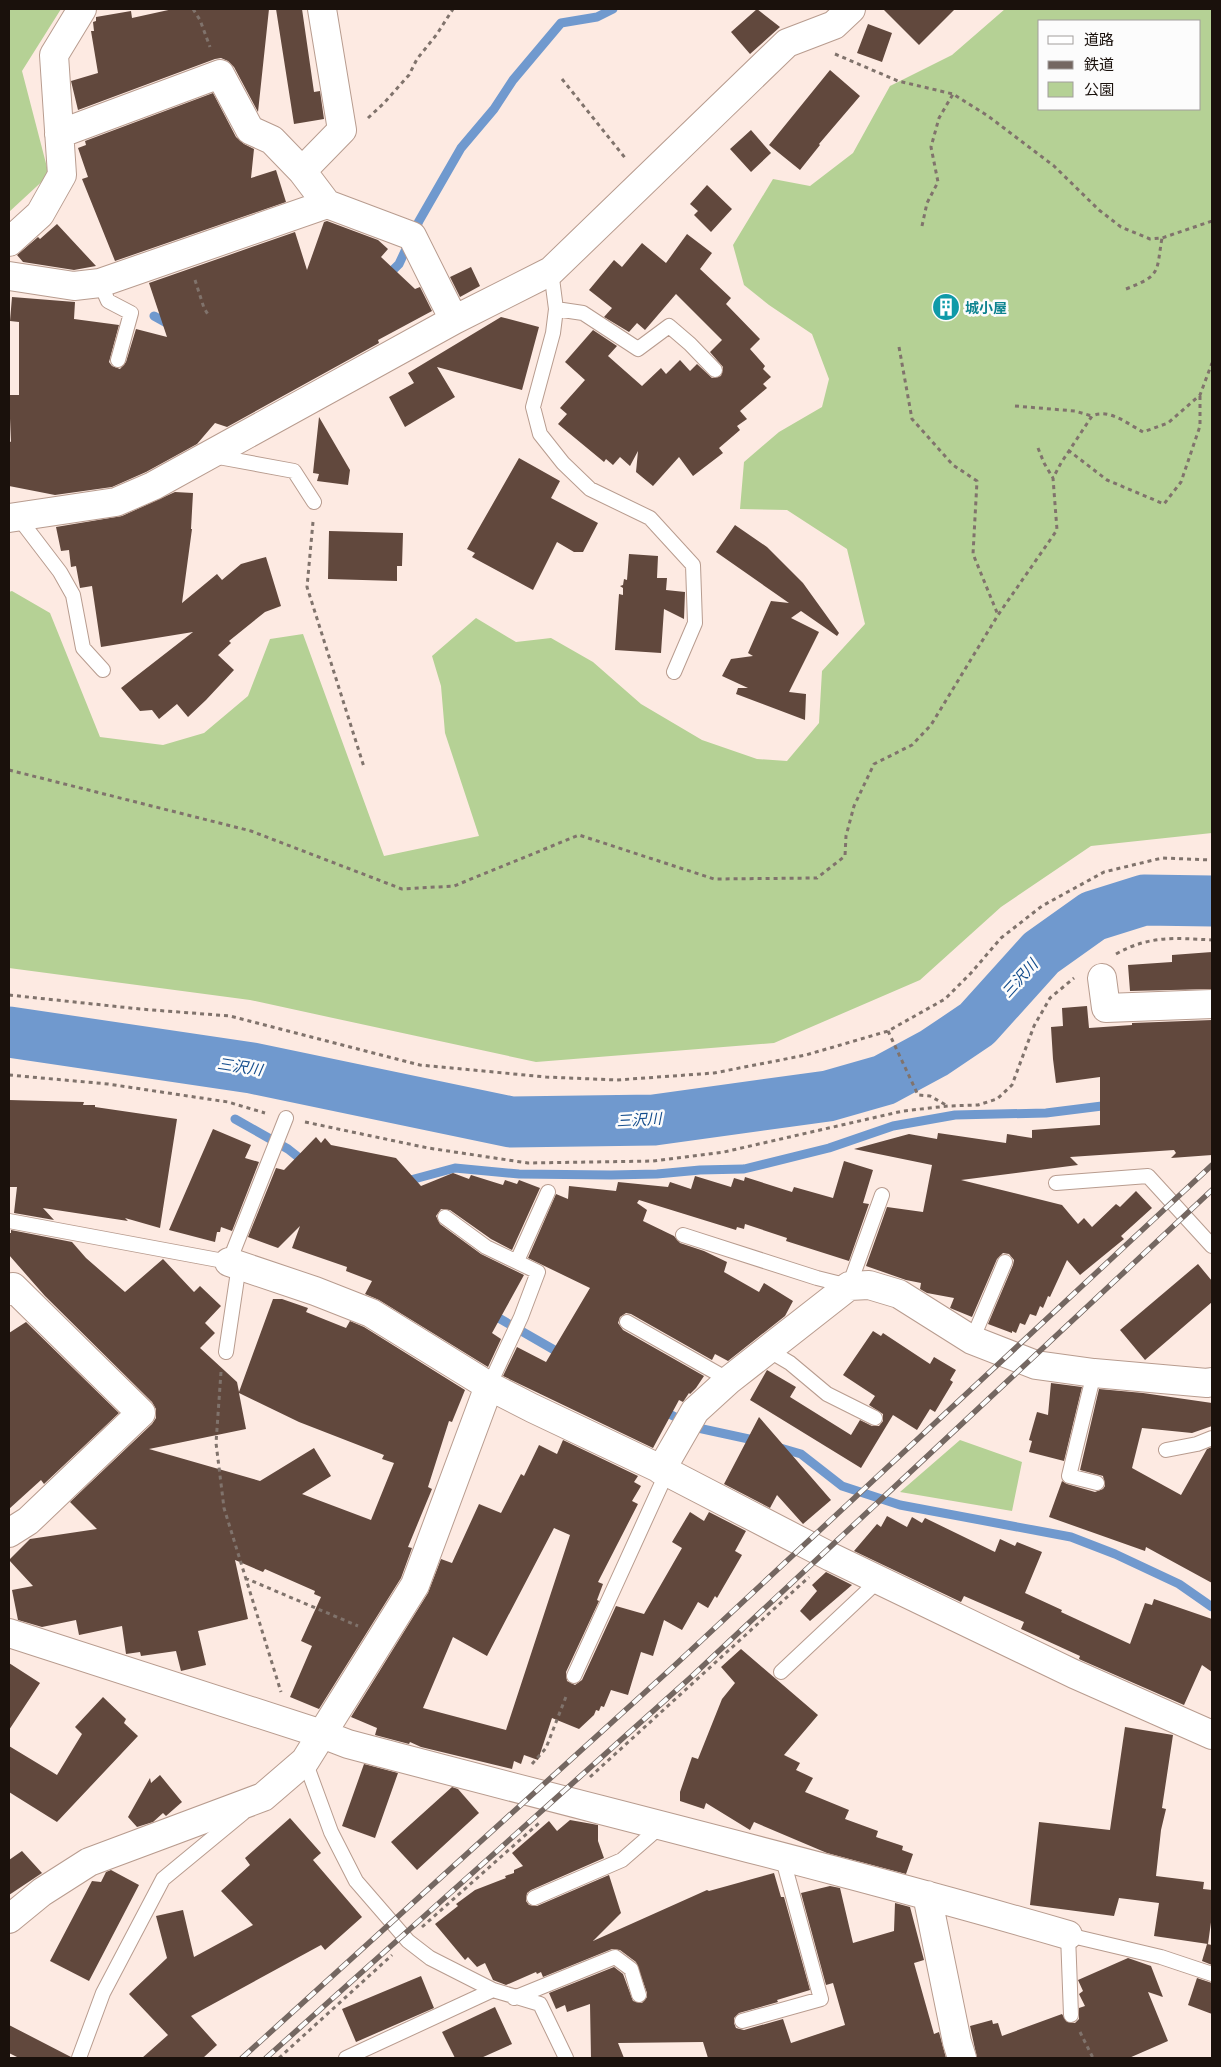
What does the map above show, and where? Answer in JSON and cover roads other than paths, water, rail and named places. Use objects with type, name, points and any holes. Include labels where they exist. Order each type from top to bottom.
[{"type":"street","points":[[9,242],[40,214],[62,175],[54,55],[82,9]]},
{"type":"street","points":[[302,171],[342,130],[322,9]]},
{"type":"street","points":[[13,518],[116,502],[153,486],[454,320],[551,271],[787,43],[822,31],[834,24],[851,9]]},
{"type":"street","points":[[59,134],[220,74],[250,130],[272,140],[302,171],[327,204],[412,236],[454,320]]},
{"type":"street","points":[[9,276],[74,286],[100,282],[327,204]]},
{"type":"street","points":[[1097,970],[1106,1008],[1212,1004]]},
{"type":"street","points":[[234,1264],[315,1291],[371,1314],[490,1386],[664,1471],[822,1552],[1074,1674],[1212,1735]]},
{"type":"street","points":[[664,1471],[689,1421],[729,1380],[849,1286],[869,1285],[899,1294],[972,1340],[1036,1365],[1094,1373],[1212,1382]]},
{"type":"street","points":[[9,1291],[13,1287],[141,1413],[28,1521],[9,1533]]},
{"type":"street","points":[[9,1919],[42,1892],[89,1862],[263,1797],[305,1761],[381,1636],[415,1585],[490,1386]]},
{"type":"street","points":[[9,1633],[348,1744],[512,1788],[782,1856],[1068,1935]]},
{"type":"street","points":[[927,1895],[957,2042],[962,2058]]},
{"type":"lane","points":[[551,271],[556,308],[552,333],[533,407],[540,434],[563,462],[590,489],[650,518],[693,565],[695,623],[674,672]]},
{"type":"lane","points":[[100,282],[108,301],[131,312],[118,360]]},
{"type":"lane","points":[[556,308],[583,313],[638,349],[669,326],[690,344],[715,370]]},
{"type":"lane","points":[[208,455],[294,471],[314,502]]},
{"type":"lane","points":[[13,518],[64,579],[73,595],[83,648],[103,670]]},
{"type":"lane","points":[[226,1352],[234,1264],[286,1118]]},
{"type":"lane","points":[[1056,1182],[1148,1176],[1212,1246]]},
{"type":"lane","points":[[517,1261],[548,1192]]},
{"type":"lane","points":[[683,1235],[849,1286],[882,1195]]},
{"type":"lane","points":[[445,1216],[486,1246],[538,1272],[511,1341],[490,1386]]},
{"type":"lane","points":[[9,1221],[234,1264]]},
{"type":"lane","points":[[972,1340],[1005,1262]]},
{"type":"lane","points":[[627,1322],[729,1380]]},
{"type":"lane","points":[[768,1350],[790,1363],[827,1394],[875,1418]]},
{"type":"lane","points":[[1094,1373],[1069,1476],[1096,1483]]},
{"type":"lane","points":[[1166,1450],[1197,1444],[1212,1438]]},
{"type":"lane","points":[[574,1676],[664,1471]]},
{"type":"lane","points":[[781,1672],[880,1579]]},
{"type":"lane","points":[[305,1761],[331,1832],[356,1881],[408,1941],[430,1958],[493,1990],[514,1998],[540,2004],[566,2058]]},
{"type":"lane","points":[[79,2058],[103,1994],[163,1879],[263,1797]]},
{"type":"lane","points":[[534,1898],[622,1860],[661,1826]]},
{"type":"lane","points":[[742,2021],[821,1999],[782,1856]]},
{"type":"lane","points":[[1071,2014],[1068,1935],[1161,1957],[1212,1974]]},
{"type":"lane","points":[[514,1998],[615,1957],[631,1969],[639,1995]]},
{"type":"lane","points":[[346,2058],[493,1990]]},
{"type":"waterway","points":[[386,277],[399,264],[419,221],[461,148],[494,109],[513,80],[561,23],[597,17],[613,9]]},
{"type":"waterway","points":[[154,316],[172,326]]},
{"type":"waterway","name":"三沢川","points":[[9,1032],[252,1068],[511,1122],[654,1120],[828,1096],[884,1080],[934,1053],[977,1024],[1041,953],[1093,916],[1144,900],[1212,901]]},
{"type":"waterway","points":[[403,1182],[455,1168],[519,1174],[611,1175],[744,1169],[829,1148],[893,1126],[955,1115],[1046,1113],[1110,1105]]},
{"type":"waterway","points":[[235,1119],[288,1149],[307,1164]]},
{"type":"waterway","points":[[490,1313],[563,1355]]},
{"type":"waterway","points":[[661,1410],[698,1428],[758,1441]]},
{"type":"waterway","points":[[777,1447],[801,1454],[842,1486],[900,1505],[1071,1537],[1115,1554],[1179,1584],[1212,1607]]},
{"type":"railway","points":[[242,2058],[674,1666],[1212,1165]]},
{"type":"railway","points":[[266,2058],[690,1678],[1212,1190]]},
{"type":"place","name":"城小屋","points":[[946,307]]}]
